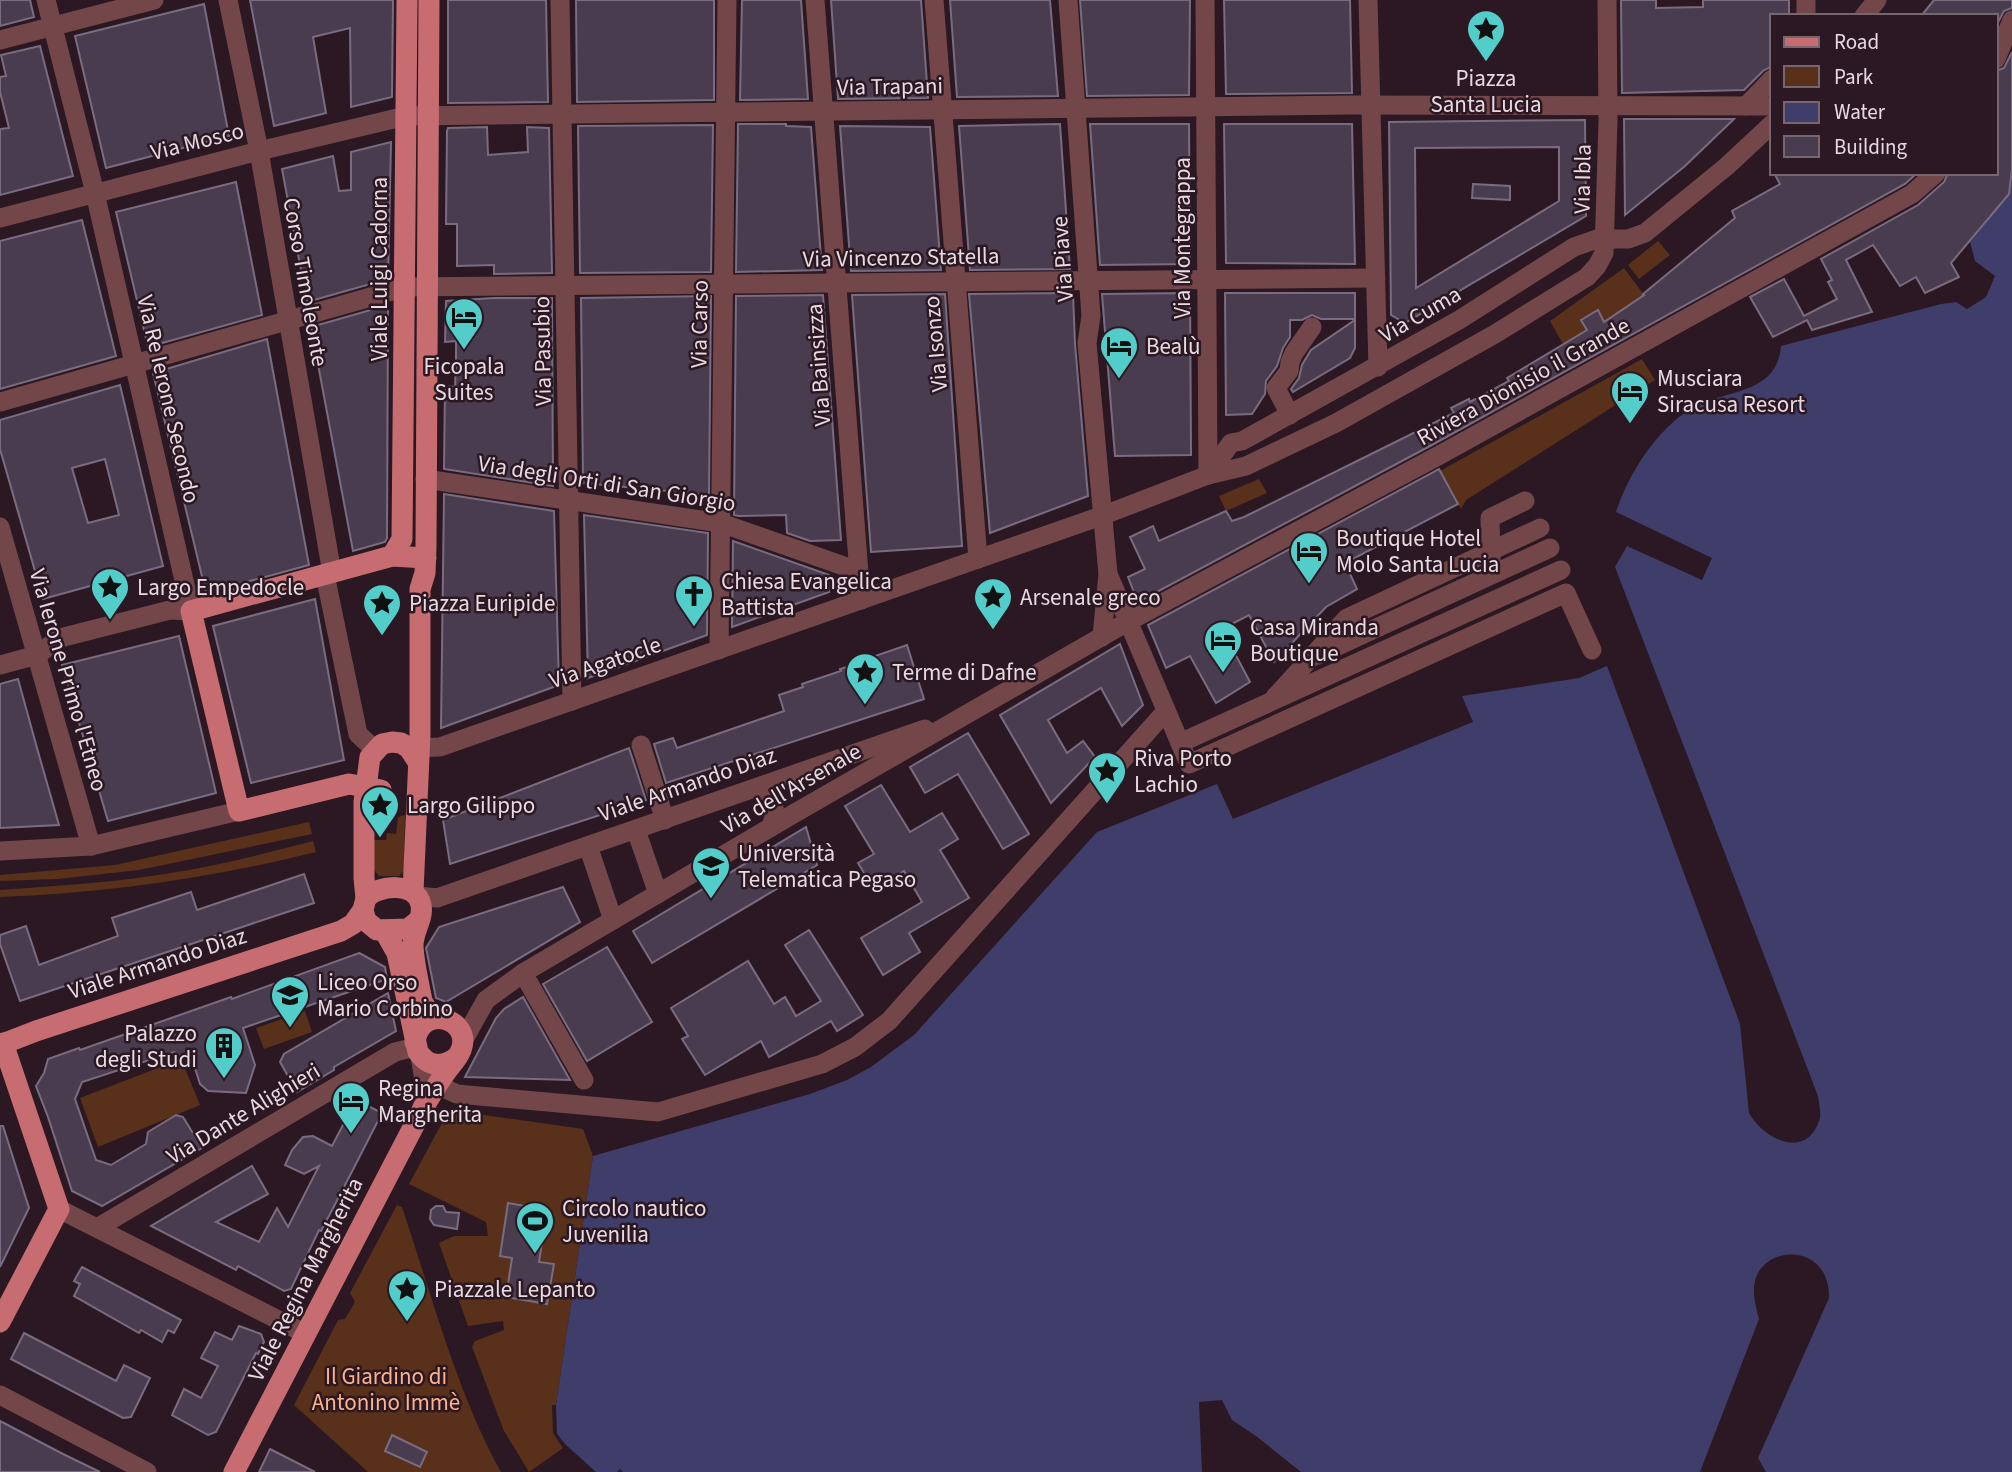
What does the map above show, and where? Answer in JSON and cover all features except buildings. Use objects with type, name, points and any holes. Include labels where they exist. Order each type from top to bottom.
[{"type":"main road","name":"Viale Luigi Cadorna","points":[[407,0],[406,116],[425,479],[426,558],[420,589],[421,752],[415,894]]},
{"type":"main road","name":"Viale Luigi Cadorna","points":[[397,548],[428,115],[429,0]]},
{"type":"main road","points":[[191,611],[328,574],[397,548],[426,558]]},
{"type":"main road","name":"Via Re Ierone Secondo","points":[[191,611],[239,811]]},
{"type":"main road","points":[[239,811],[364,787],[391,793],[400,792],[409,787],[421,752],[392,742],[374,750],[364,787],[364,878],[369,925],[384,930],[408,929],[418,921]]},
{"type":"main road","points":[[365,904],[371,893],[383,889],[400,888],[415,894],[422,909],[413,947],[422,1002],[426,1008],[458,1028],[460,1049],[443,1065],[427,1062],[417,1048],[397,953],[384,930]]},
{"type":"main road","name":"Viale Armando Diaz","points":[[1,1041],[341,931],[353,924],[365,904]]},
{"type":"main road","points":[[417,1048],[418,1030],[433,1018],[440,1018]]},
{"type":"main road","points":[[0,1322],[59,1209],[1,1041]]},
{"type":"main road","name":"Viale Regina Margherita","points":[[234,1472],[422,1110],[460,1049]]},
{"type":"street","name":"Via Re Ierone Secondo","points":[[46,0],[95,193],[191,611]]},
{"type":"street","points":[[0,40],[154,0]]},
{"type":"street","name":"Corso Timoleonte","points":[[228,0],[259,150],[328,574],[358,734],[374,750]]},
{"type":"street","name":"Via Pasubio","points":[[561,0],[572,701]]},
{"type":"street","name":"Via Carso","points":[[719,650],[727,0]]},
{"type":"street","name":"Via Bainsizza","points":[[814,0],[861,600]]},
{"type":"street","name":"Via Isonzo","points":[[934,0],[954,281],[978,559]]},
{"type":"street","name":"Via Piave","points":[[1068,0],[1091,316],[1087,343],[1108,574]]},
{"type":"street","name":"Via Montegrappa","points":[[1205,0],[1208,475]]},
{"type":"street","points":[[1368,0],[1365,111],[1376,278],[1378,367]]},
{"type":"street","name":"Via Ibla","points":[[1208,475],[1246,466],[1336,422],[1495,334],[1587,277],[1597,266],[1604,253],[1613,110],[1607,0]]},
{"type":"street","points":[[1866,14],[1877,0]]},
{"type":"street","points":[[1998,54],[2012,20]]},
{"type":"street","points":[[1746,106],[1770,81]]},
{"type":"street","name":"Via Trapani","points":[[428,115],[1206,107],[1365,111],[1770,107]]},
{"type":"street","name":"Via Mosco","points":[[0,218],[259,150],[406,116],[428,115]]},
{"type":"street","name":"Via Cuma","points":[[1208,475],[1231,443],[1258,432],[1378,367],[1459,320],[1574,247],[1597,239],[1628,239],[1645,233],[1727,166],[1770,126]]},
{"type":"street","name":"Riviera Dionisio il Grande","points":[[1129,621],[1436,457],[1840,234],[1912,194],[1934,175]]},
{"type":"street","name":"Via Vincenzo Statella","points":[[0,402],[416,286],[1376,278]]},
{"type":"street","points":[[1290,415],[1276,388],[1289,371],[1294,353],[1312,327]]},
{"type":"street","points":[[1208,432],[1258,432]]},
{"type":"street","name":"Via Agatocle","points":[[421,752],[1104,515],[1208,475]]},
{"type":"street","name":"Via degli Orti di San Giorgio","points":[[425,479],[569,498],[721,523],[858,571]]},
{"type":"street","points":[[1494,626],[1490,518],[1525,501]]},
{"type":"street","name":"Via Ierone Primo l'Etneo","points":[[0,527],[91,846]]},
{"type":"street","points":[[1271,702],[1347,618],[1540,528]]},
{"type":"street","points":[[1308,660],[1550,548]]},
{"type":"street","points":[[1180,743],[1561,570]]},
{"type":"street","points":[[1108,574],[1189,764],[1566,593],[1592,650]]},
{"type":"street","points":[[1102,637],[1108,574]]},
{"type":"street","points":[[0,665],[37,655],[60,638],[170,610],[191,611]]},
{"type":"street","name":"Via dell'Arsenale","points":[[460,1049],[486,1000],[523,973],[1129,621]]},
{"type":"street","points":[[1271,702],[1281,723]]},
{"type":"street","name":"Viale Armando Diaz","points":[[415,894],[438,898],[756,789],[971,711]]},
{"type":"street","points":[[440,1081],[448,1090],[457,1094],[658,1112],[795,1073],[855,1047],[889,1021],[1166,711]]},
{"type":"street","points":[[641,745],[665,820]]},
{"type":"street","points":[[756,789],[768,796],[775,809],[776,816],[770,828]]},
{"type":"street","points":[[0,851],[91,846],[239,811]]},
{"type":"street","points":[[636,830],[658,894]]},
{"type":"street","points":[[588,846],[613,920]]},
{"type":"street","points":[[523,973],[584,1080]]},
{"type":"street","points":[[417,1048],[425,1087],[422,1110]]},
{"type":"street","name":"Via Dante Alighieri","points":[[97,1228],[395,1052],[417,1048]]},
{"type":"street","points":[[59,1209],[306,1334]]},
{"type":"street","points":[[0,1395],[147,1472]]},
{"type":"green space","points":[[1658,241],[1670,255],[1639,279],[1628,265]]},
{"type":"green space","points":[[1624,268],[1644,295],[1604,322],[1598,310],[1581,319],[1587,331],[1563,344],[1550,321]]},
{"type":"green space","points":[[1642,359],[1655,380],[1466,500],[1461,509],[1440,471]]},
{"type":"green space","points":[[1259,479],[1267,493],[1226,511],[1219,496]]},
{"type":"green space","points":[[405,815],[404,871],[399,876],[379,876],[374,870],[374,840],[386,840],[387,833],[396,834],[398,817]]},
{"type":"green space","points":[[309,822],[312,834],[139,870],[58,879],[0,881],[0,875],[115,865]]},
{"type":"green space","points":[[313,841],[316,852],[199,877],[120,888],[0,897],[0,890],[165,874]]},
{"type":"green space","points":[[305,1011],[312,1032],[264,1049],[256,1028]]},
{"type":"green space","points":[[181,1059],[200,1105],[98,1147],[80,1098]]},
{"type":"green space","name":"Circolo nautico Juvenilia","points":[[449,1110],[583,1129],[593,1156],[556,1405],[552,1405],[553,1433],[563,1448],[529,1472],[504,1431],[472,1347],[475,1341],[504,1330],[503,1321],[468,1326],[439,1243],[454,1236],[488,1236],[486,1222],[409,1184]]},
{"type":"green space","name":"Il Giardino di Antonino Immè","points":[[397,1205],[402,1207],[458,1376],[501,1472],[368,1472],[294,1405],[338,1320],[345,1319],[355,1302],[350,1293]]},
{"type":"water","points":[[2012,169],[2012,1472],[1766,1472],[1758,1458],[1829,1298],[1826,1280],[1819,1267],[1808,1258],[1796,1255],[1783,1255],[1770,1260],[1755,1281],[1754,1296],[1759,1319],[1700,1472],[1301,1472],[1232,1420],[1222,1400],[1199,1402],[1202,1472],[623,1472],[620,1469],[617,1472],[596,1472],[566,1445],[557,1434],[556,1405],[593,1156],[810,1094],[847,1080],[871,1067],[914,1035],[1097,832],[1217,784],[1233,819],[1473,722],[1462,696],[1579,678],[1607,666],[1740,1024],[1749,1113],[1756,1123],[1775,1138],[1786,1142],[1806,1139],[1814,1131],[1820,1118],[1818,1096],[1615,567],[1627,546],[1702,580],[1712,558],[1616,512],[1636,468],[1666,429],[1690,409],[1759,383],[1770,375],[1777,363],[1781,346],[1941,304],[1956,302],[1967,309],[1986,297],[1995,276],[1975,261],[1970,242],[2009,194]]},
{"type":"place","name":"Piazza Santa Lucia","points":[[1486,63]]},
{"type":"place","name":"Ficopala Suites","points":[[464,351]]},
{"type":"place","name":"Bealù","points":[[1119,380]]},
{"type":"place","name":"Musciara Siracusa Resort","points":[[1630,425]]},
{"type":"place","name":"Boutique Hotel Molo Santa Lucia","points":[[1309,585]]},
{"type":"place","name":"Largo Empedocle","points":[[110,621]]},
{"type":"place","name":"Chiesa Evangelica Battista","points":[[694,628]]},
{"type":"place","name":"Arsenale greco","points":[[993,631]]},
{"type":"place","name":"Piazza Euripide","points":[[382,637]]},
{"type":"place","name":"Casa Miranda Boutique","points":[[1223,674]]},
{"type":"place","name":"Terme di Dafne","points":[[865,706]]},
{"type":"place","name":"Riva Porto Lachio","points":[[1107,805]]},
{"type":"place","name":"Largo Gilippo","points":[[380,839]]},
{"type":"place","name":"Università Telematica Pegaso","points":[[711,900]]},
{"type":"place","name":"Liceo Orso Mario Corbino","points":[[290,1029]]},
{"type":"place","name":"Palazzo degli Studi","points":[[224,1080]]},
{"type":"place","name":"Regina Margherita","points":[[351,1135]]},
{"type":"place","name":"Circolo nautico Juvenilia","points":[[535,1255]]},
{"type":"place","name":"Piazzale Lepanto","points":[[407,1323]]}]
